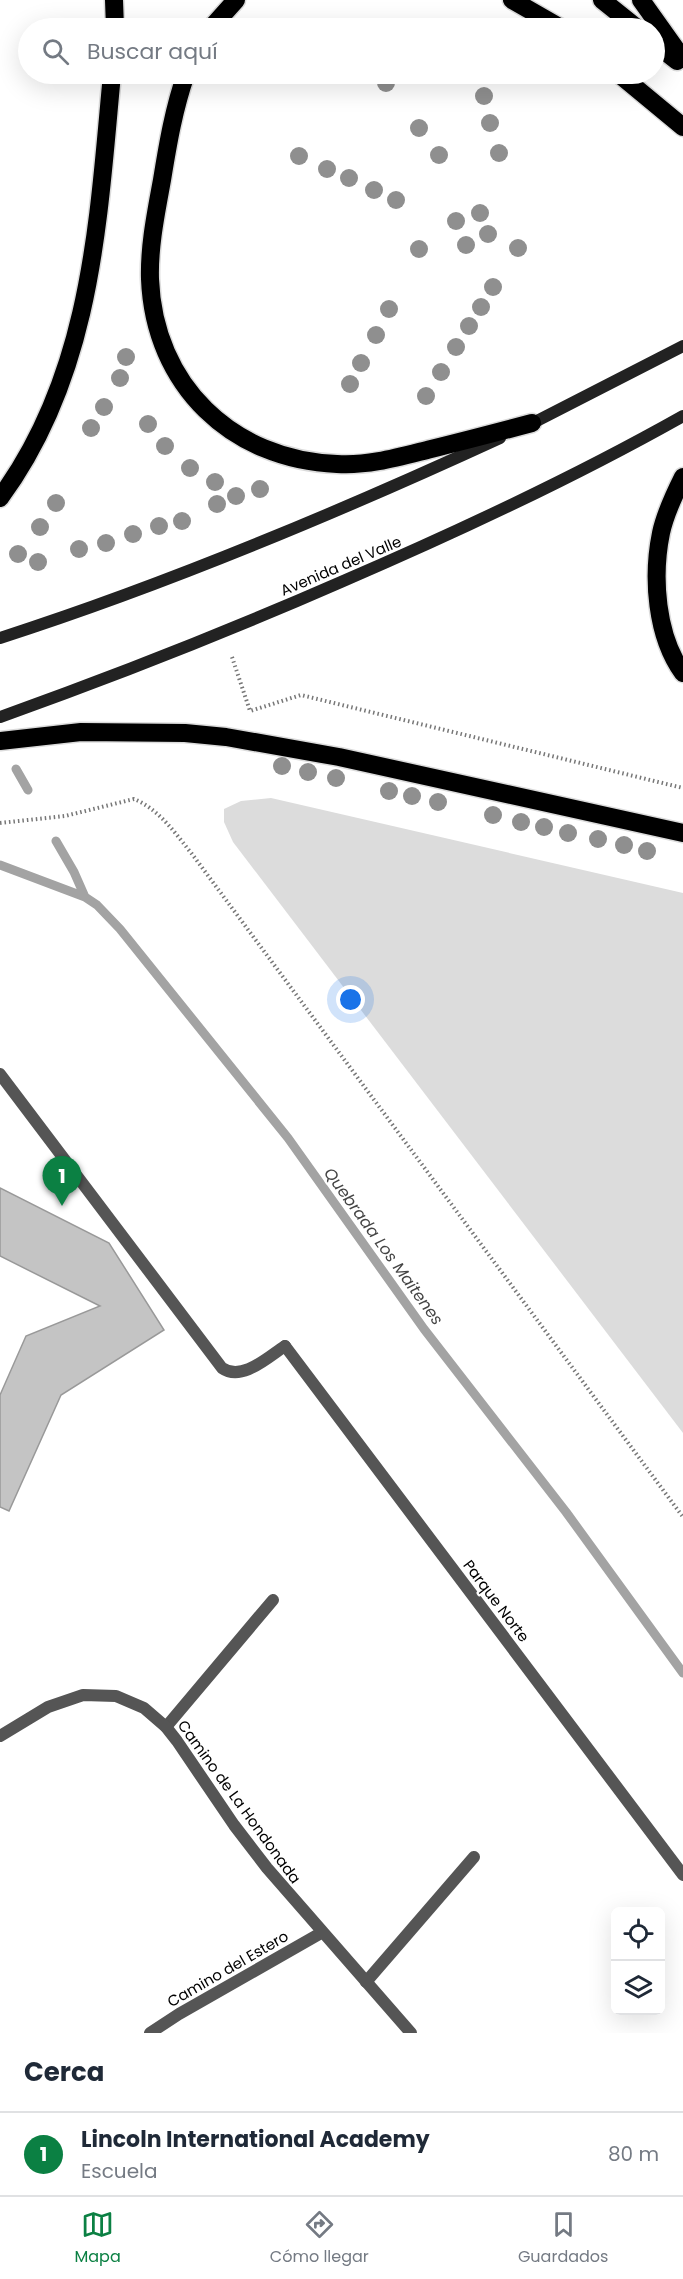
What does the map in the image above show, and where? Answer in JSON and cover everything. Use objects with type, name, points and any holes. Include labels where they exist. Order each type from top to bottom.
[{"type":"highway","points":[[114,0],[115,18]]},
{"type":"highway","points":[[220,18],[236,0]]},
{"type":"highway","points":[[512,0],[545,18]]},
{"type":"highway","points":[[530,0],[551,18]]},
{"type":"highway","points":[[602,0],[624,18]]},
{"type":"highway","points":[[641,0],[654,18]]},
{"type":"highway","points":[[665,34],[683,59]]},
{"type":"highway","points":[[665,52],[683,66]]},
{"type":"highway","points":[[0,498],[43,426],[58,391],[82,315],[92,268],[111,84]]},
{"type":"highway","points":[[183,84],[168,143],[154,226],[150,279],[154,316],[165,353],[185,387],[198,403],[231,431],[264,449],[286,457],[336,464],[363,464],[389,460],[532,423]]},
{"type":"highway","points":[[631,84],[683,127]]},
{"type":"highway","points":[[683,477],[663,524],[657,565],[662,620],[668,645],[683,673]]},
{"type":"highway","points":[[0,741],[81,732],[185,733],[226,737],[339,757],[683,833]]},
{"type":"street","points":[[0,638],[161,581],[386,490],[532,423],[683,346]]},
{"type":"street","name":"Avenida del Valle","points":[[0,717],[99,682],[249,622],[407,554],[539,492],[683,416]]},
{"type":"street","name":"Parque Norte","points":[[0,1074],[222,1368],[233,1373],[248,1370],[285,1346],[683,1875]]},
{"type":"street","points":[[166,1727],[273,1600]]},
{"type":"street","name":"Camino de La Hondonada","points":[[0,1736],[48,1707],[65,1700],[91,1695],[116,1696],[135,1703],[166,1727],[247,1842],[321,1933],[411,2033]]},
{"type":"street","points":[[366,1982],[474,1857]]},
{"type":"street","name":"Camino del Estero","points":[[150,2033],[321,1933]]},
{"type":"path","points":[[232,657],[250,711],[301,695],[683,788]]},
{"type":"path","points":[[0,823],[65,816],[134,799],[157,813],[199,863],[683,1517]]},
{"type":"shaded area","points":[[271,798],[683,893],[683,1433],[233,842],[224,822],[224,809],[241,801]]},
{"type":"building","points":[[0,1188],[109,1243],[164,1330],[61,1395],[9,1511],[0,1507],[0,1395],[26,1336],[100,1306],[0,1256]]},
{"type":"waterway","name":"Quebrada Los Maitenes","points":[[16,769],[28,790]]},
{"type":"waterway","name":"Quebrada Los Maitenes","points":[[56,841],[85,897],[97,905],[120,929],[288,1138],[424,1329],[566,1512],[683,1673]]},
{"type":"waterway","points":[[0,865],[85,897]]},
{"type":"place","name":"Lincoln International Academy","points":[[62,1206]]}]
